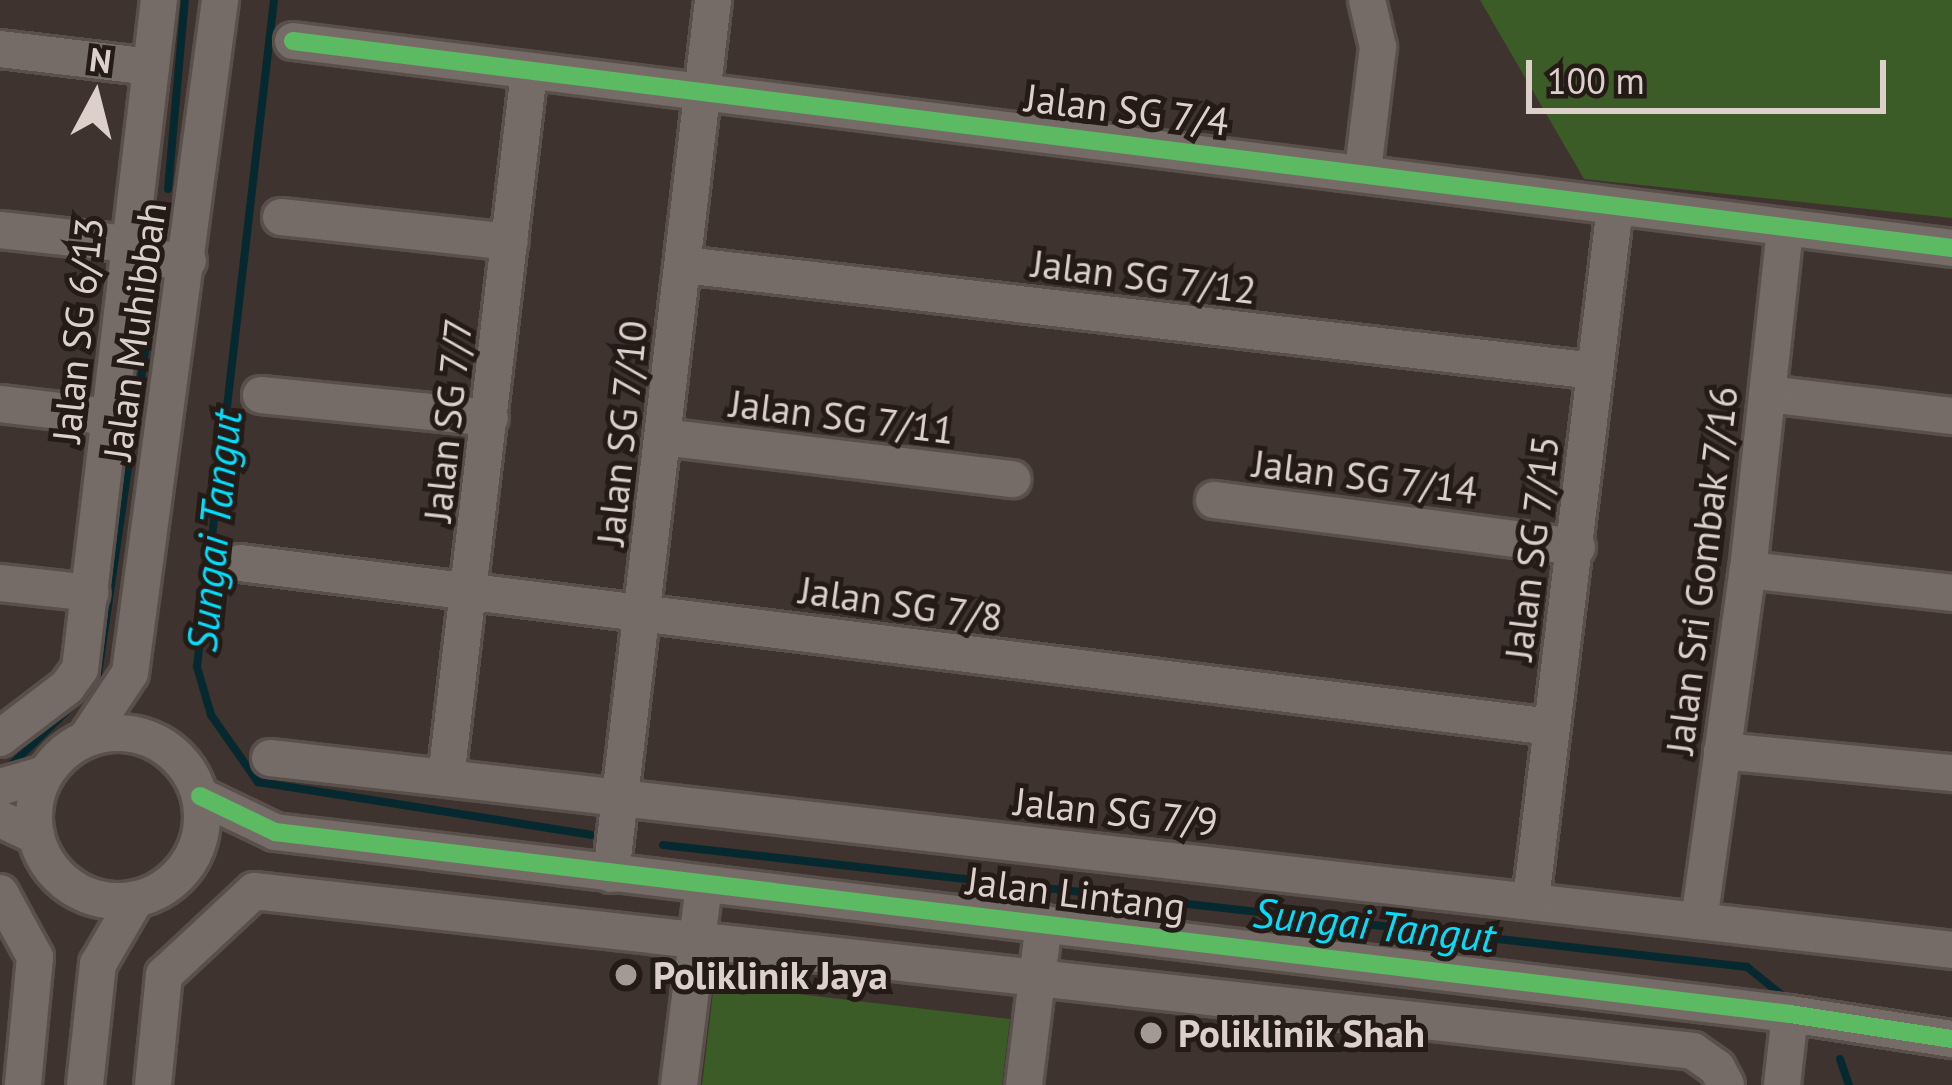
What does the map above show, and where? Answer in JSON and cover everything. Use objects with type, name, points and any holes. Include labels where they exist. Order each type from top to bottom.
[{"type":"street","name":"Jalan SG 6/13","points":[[0,738],[22,726],[80,669],[159,0]]},
{"type":"street","name":"Jalan Muhibbah","points":[[86,739],[130,673],[220,0]]},
{"type":"street","name":"Jalan SG 7/10","points":[[611,874],[713,0]]},
{"type":"street","points":[[1364,171],[1378,47],[1366,0]]},
{"type":"street","name":"Jalan SG 7/4","points":[[293,41],[1364,171],[1952,248]]},
{"type":"street","points":[[0,49],[151,67]]},
{"type":"street","name":"Jalan SG 7/7","points":[[446,778],[530,71]]},
{"type":"street","name":"Jalan SG 7/15","points":[[1531,900],[1615,207]]},
{"type":"street","points":[[281,217],[510,242]]},
{"type":"street","name":"Jalan Sri Gombak 7/16","points":[[1699,921],[1748,570],[1785,229]]},
{"type":"street","points":[[0,230],[129,244],[147,258],[190,246]]},
{"type":"street","name":"Jalan SG 7/12","points":[[684,265],[1595,371]]},
{"type":"street","points":[[1768,394],[1952,416]]},
{"type":"street","points":[[261,395],[490,418]]},
{"type":"street","points":[[0,404],[111,417]]},
{"type":"street","name":"Jalan SG 7/11","points":[[663,437],[1012,479]]},
{"type":"street","name":"Jalan SG 7/14","points":[[1214,500],[1577,547]]},
{"type":"street","name":"Jalan SG 7/8","points":[[240,563],[1552,727]]},
{"type":"street","points":[[1748,570],[1952,593]]},
{"type":"street","points":[[0,583],[90,593]]},
{"type":"street","points":[[45,774],[36,794],[36,836],[43,856],[74,888],[104,899],[136,898],[171,883],[194,853],[201,835],[200,796],[192,776],[160,745],[130,673]]},
{"type":"street","points":[[0,787],[45,774],[86,739],[124,733],[160,745]]},
{"type":"street","points":[[1722,751],[1952,772]]},
{"type":"street","name":"Jalan SG 7/9","points":[[270,758],[1952,950]]},
{"type":"street","name":"Jalan Lintang","points":[[200,796],[275,832],[1790,1014],[1952,1039]]},
{"type":"street","points":[[0,819],[36,836]]},
{"type":"street","name":"Jalan Lintang","points":[[194,853],[275,832]]},
{"type":"street","points":[[679,1085],[704,885]]},
{"type":"street","points":[[74,888],[98,964],[85,1085]]},
{"type":"street","points":[[153,1085],[164,975],[254,891],[1693,1051],[1719,1074]]},
{"type":"street","points":[[0,893],[34,956],[22,1085]]},
{"type":"street","points":[[98,964],[136,898]]},
{"type":"street","points":[[1024,1085],[1044,923]]},
{"type":"street","points":[[1782,1085],[1790,1014]]},
{"type":"green space","points":[[1480,0],[1952,0],[1952,218],[1584,179]]},
{"type":"green space","points":[[714,984],[1010,1019],[1002,1085],[702,1085]]},
{"type":"waterway","points":[[168,189],[185,0]]},
{"type":"waterway","name":"Sungai Tangut","points":[[274,0],[197,667],[211,715],[258,782],[591,835]]},
{"type":"waterway","points":[[89,686],[98,674],[157,270]]},
{"type":"waterway","points":[[10,766],[76,702]]},
{"type":"waterway","name":"Sungai Tangut","points":[[663,845],[1747,967],[1788,1000]]},
{"type":"waterway","name":"Sungai Tangut","points":[[1840,1059],[1849,1085]]},
{"type":"cycle path","points":[[293,41],[1952,248]]},
{"type":"cycle path","points":[[200,796],[275,832],[1790,1014],[1952,1039]]},
{"type":"place","name":"Poliklinik Jaya","points":[[626,975]]},
{"type":"place","name":"Poliklinik Shah","points":[[1151,1033]]}]
